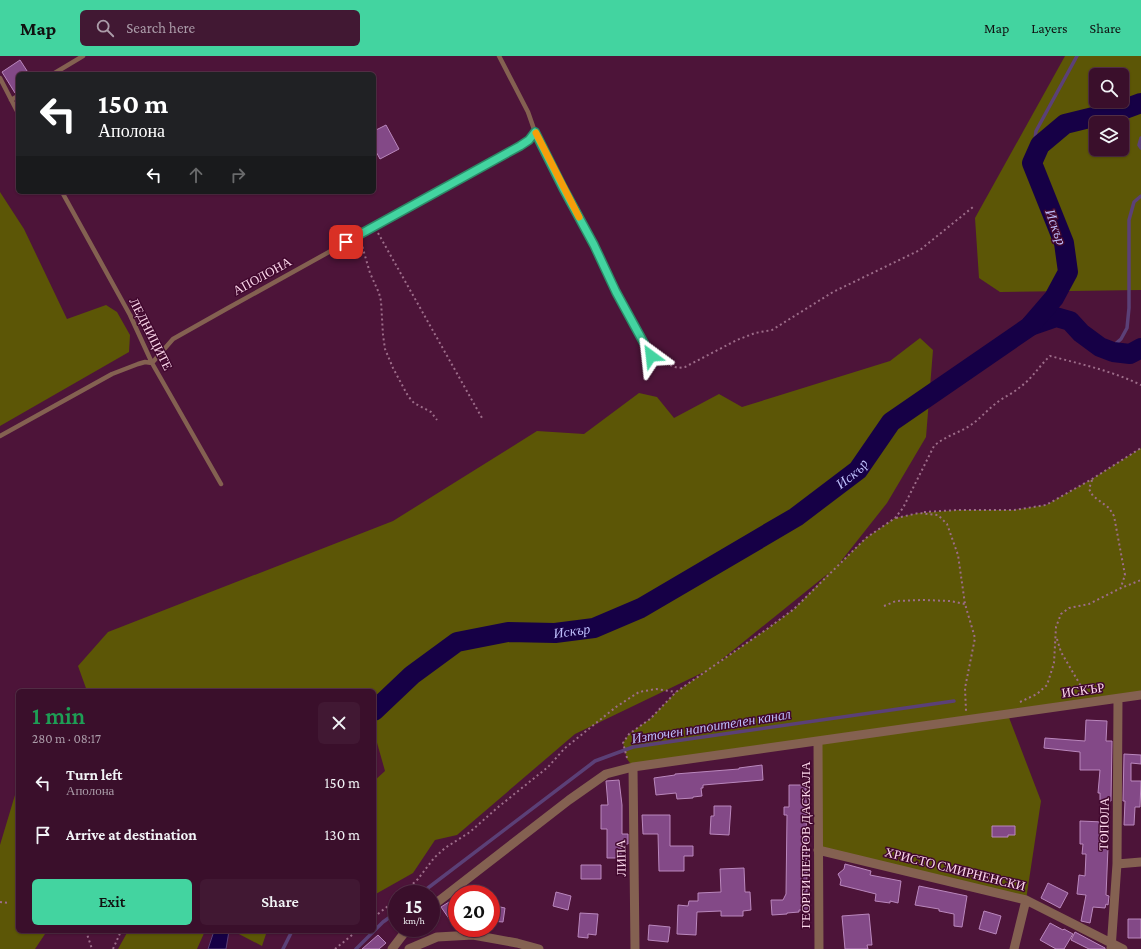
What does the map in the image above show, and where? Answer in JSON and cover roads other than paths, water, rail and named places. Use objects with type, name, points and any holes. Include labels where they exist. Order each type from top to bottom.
[{"type":"street","name":"ИСКЪР","points":[[440,900],[569,800],[606,774],[633,767],[818,742],[1118,698],[1141,696]]},
{"type":"street","name":"ТОПОЛА","points":[[1111,946],[1117,864],[1118,698]]},
{"type":"street","name":"ГЕОРГИ ПЕТРОВ ДАСКАЛА","points":[[818,742],[818,949]]},
{"type":"street","name":"ЛИПА","points":[[633,767],[635,949]]},
{"type":"street","name":"ХРИСТО СМИРНЕНСКИ","points":[[818,850],[1026,900],[1111,946],[1124,949]]},
{"type":"street","points":[[1117,864],[1141,862]]},
{"type":"street","points":[[1014,949],[1026,900]]},
{"type":"street","points":[[409,949],[438,937],[473,934],[539,949]]},
{"type":"street","points":[[392,949],[401,937]]},
{"type":"lane","points":[[56,72],[83,56]]},
{"type":"lane","points":[[499,56],[528,112],[535,132],[563,188],[594,245],[615,290],[651,356]]},
{"type":"lane","points":[[0,78],[16,109]]},
{"type":"lane","points":[[11,100],[16,97]]},
{"type":"lane","name":"АПОЛОНА","points":[[152,363],[173,339],[520,146],[529,140],[535,132]]},
{"type":"lane","name":"ЛЕДНИЦИТЕ","points":[[63,194],[130,315],[152,363],[221,484]]},
{"type":"lane","points":[[0,436],[112,374],[145,362],[152,363]]},
{"type":"waterway","points":[[1032,163],[1036,131],[1077,56]]},
{"type":"waterway","name":"Искър","points":[[376,709],[412,675],[457,642],[508,632],[555,633],[594,628],[641,608],[796,517],[858,470],[891,422],[1029,327],[1054,298],[1068,272],[1064,243],[1032,163],[1040,145],[1065,124],[1122,110],[1141,103]]},
{"type":"waterway","points":[[1141,138],[1139,145],[1141,148]]},
{"type":"waterway","points":[[1100,347],[1113,346],[1121,339],[1127,328],[1129,308],[1129,220],[1134,202],[1141,196]]},
{"type":"waterway","points":[[1030,326],[1056,317],[1070,321],[1081,333],[1100,347],[1113,352],[1130,354],[1141,348]]},
{"type":"waterway","name":"Източен напоителен канал","points":[[432,885],[595,761],[633,747],[954,701]]},
{"type":"waterway","name":"Източен напоителен канал","points":[[376,929],[388,918]]},
{"type":"waterway","points":[[283,949],[291,933]]},
{"type":"waterway","name":"Източен напоителен канал","points":[[356,949],[372,933]]}]
